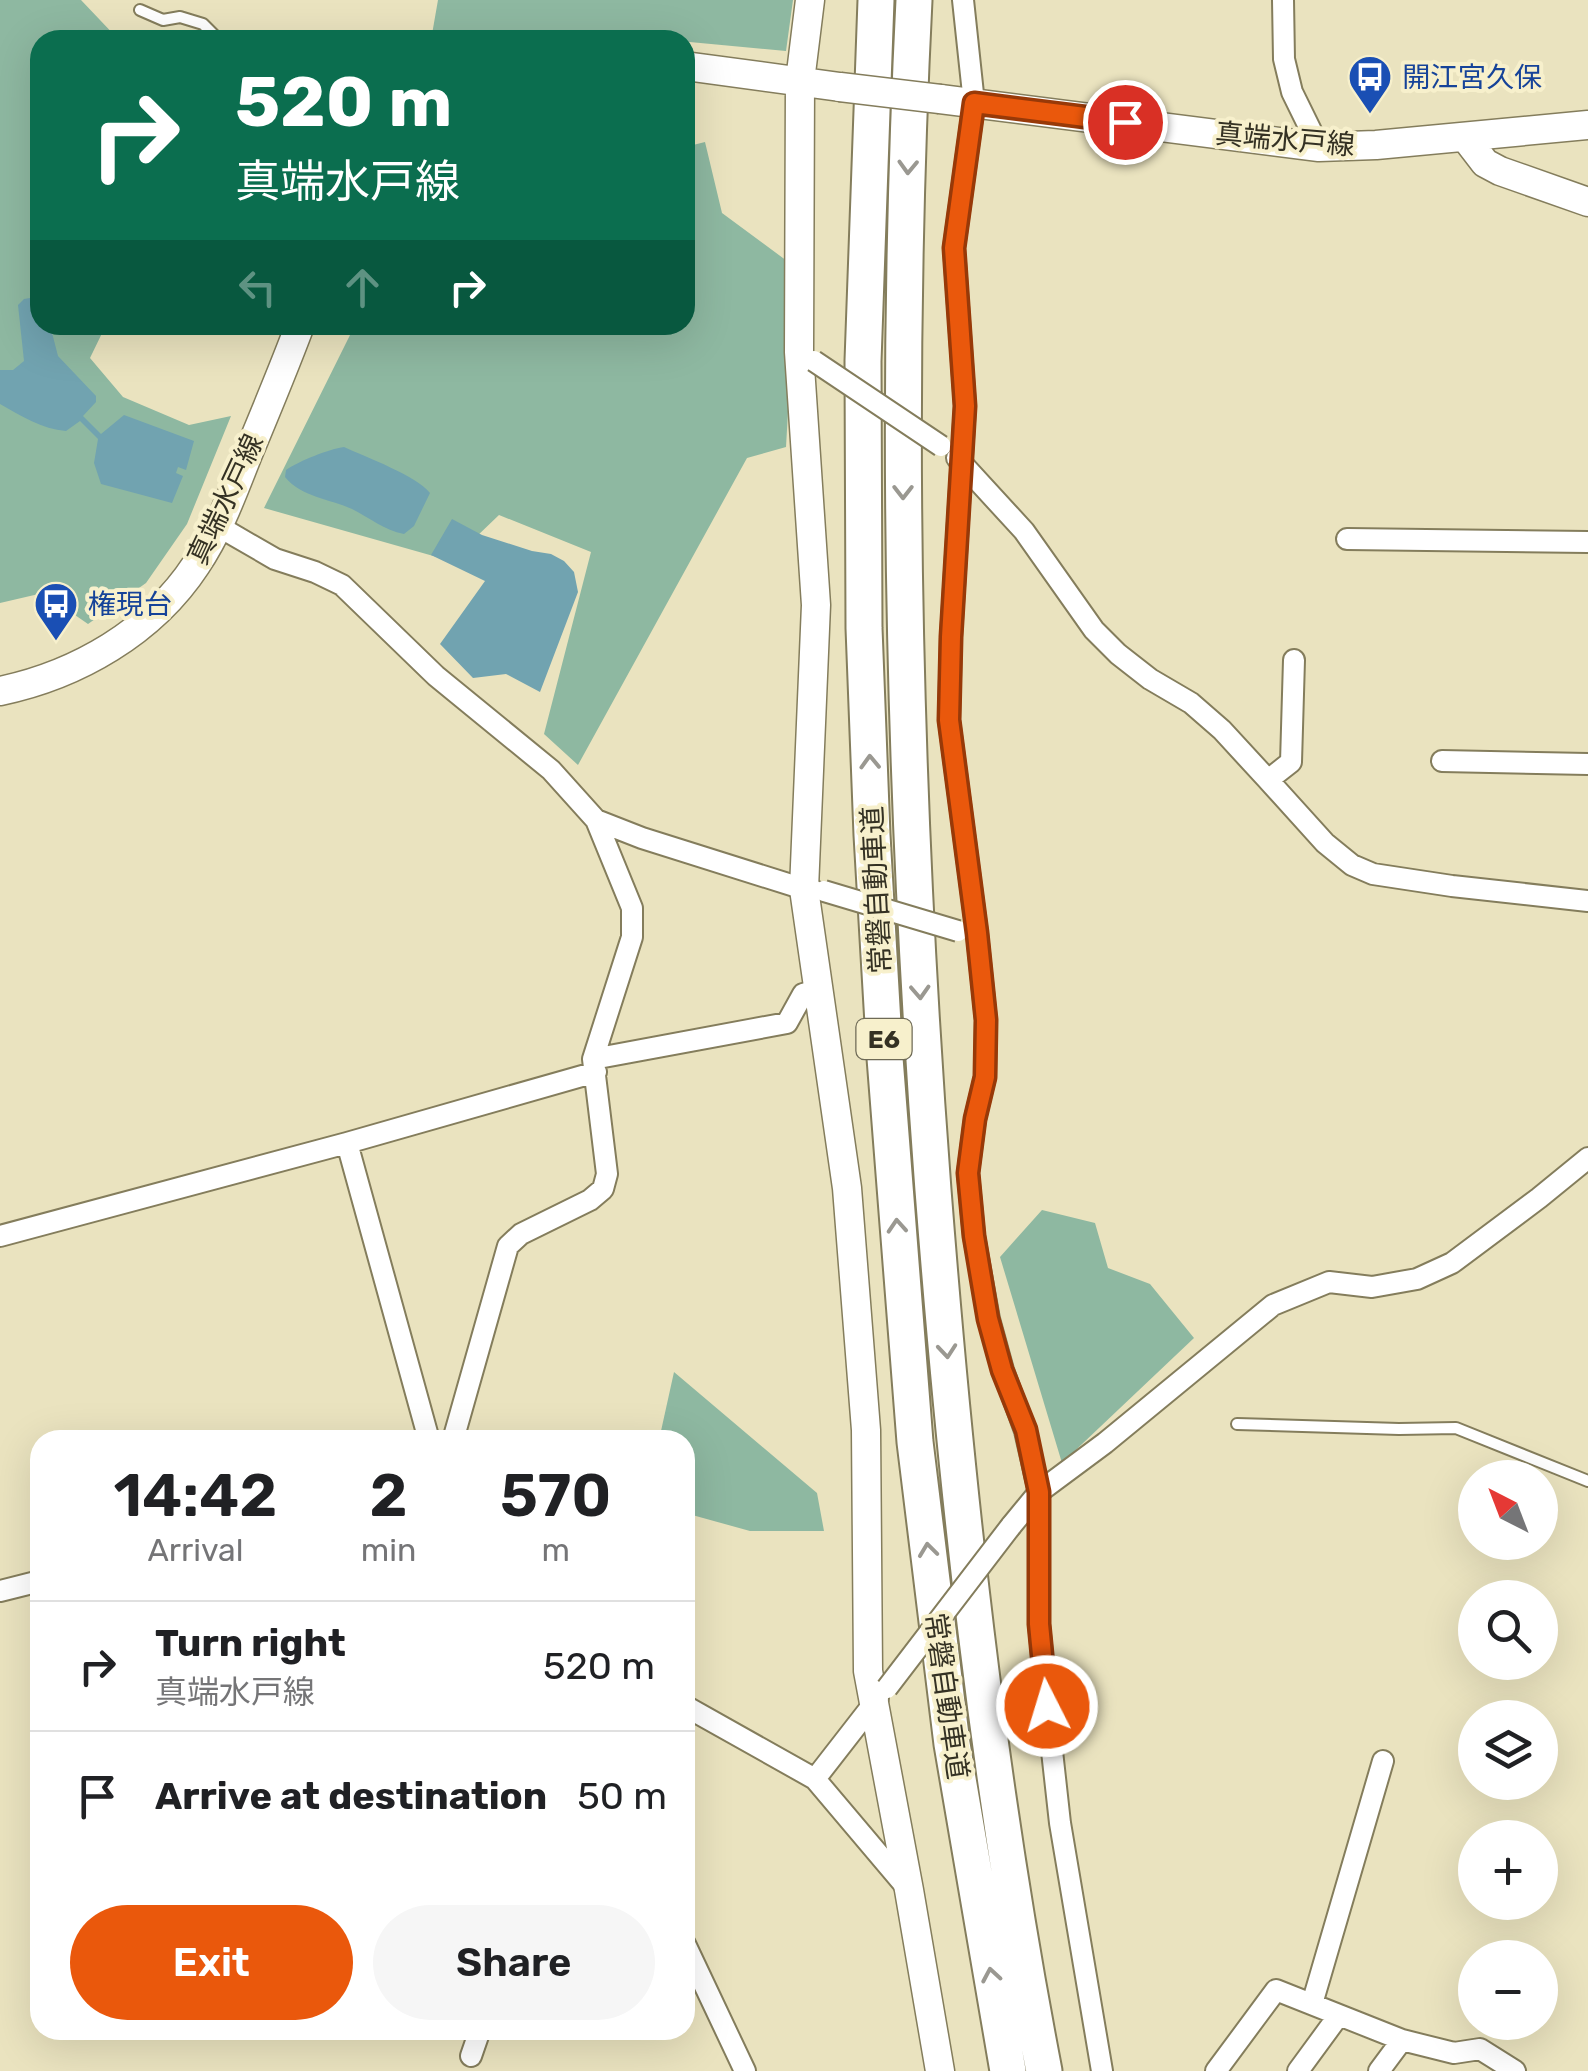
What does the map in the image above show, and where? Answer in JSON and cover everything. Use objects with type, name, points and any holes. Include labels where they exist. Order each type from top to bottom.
[{"type":"highway","name":"常磐自動車道","points":[[876,0],[864,361],[864,609],[885,1058],[915,1442],[952,1744],[1008,2071]]},
{"type":"highway","name":"常磐自動車道","points":[[914,0],[902,385],[904,642],[923,1052],[954,1439],[992,1748],[1044,2071]]},
{"type":"street","points":[[810,0],[800,82],[816,605],[814,890],[818,990],[847,1188],[866,1430],[868,1671],[880,1695],[940,2071]]},
{"type":"street","points":[[963,0],[974,103],[954,248],[965,406],[949,720],[968,932],[986,1020],[985,1077],[968,1173],[988,1319],[1002,1370],[1026,1430],[1039,1492],[1039,1624],[1047,1706],[1060,1823],[1102,2071]]},
{"type":"street","points":[[1283,0],[1284,59],[1292,92],[1318,147]]},
{"type":"street","name":"真端水戸線","points":[[695,67],[1318,147],[1588,124]]},
{"type":"street","points":[[1465,137],[1485,163],[1500,171],[1588,202]]},
{"type":"street","name":"真端水戸線","points":[[0,691],[61,673],[111,648],[184,582],[218,526],[296,335]]},
{"type":"street","points":[[807,357],[961,461],[1024,531],[1094,630],[1118,654],[1191,703],[1222,730],[1325,842],[1352,865],[1373,874],[1588,901]]},
{"type":"street","points":[[218,526],[275,559],[342,585],[436,676],[552,770],[596,820],[632,908],[632,937],[594,1066],[607,1174],[603,1189],[590,1200],[521,1234],[508,1246],[456,1430]]},
{"type":"street","points":[[1347,539],[1588,542]]},
{"type":"street","points":[[1268,780],[1291,762],[1294,660]]},
{"type":"street","points":[[1442,761],[1588,764]]},
{"type":"street","points":[[596,820],[642,838],[814,890],[968,932]]},
{"type":"street","points":[[0,1236],[347,1143],[594,1066],[787,1023],[803,994],[818,990]]},
{"type":"street","points":[[347,1143],[427,1430]]},
{"type":"street","points":[[815,1779],[1039,1492],[1273,1305],[1329,1282],[1372,1287],[1417,1279],[1452,1263],[1588,1158]]},
{"type":"street","points":[[0,1591],[30,1583]]},
{"type":"street","points":[[695,1712],[815,1779],[909,1890]]},
{"type":"street","points":[[1312,2004],[1383,1761]]},
{"type":"street","points":[[695,1965],[746,2071]]},
{"type":"street","points":[[1216,2071],[1276,1990],[1402,2040],[1454,2053],[1480,2049],[1516,2071]]},
{"type":"street","points":[[1298,2071],[1339,2014]]},
{"type":"street","points":[[471,2056],[477,2040]]},
{"type":"street","points":[[1379,2071],[1402,2040]]},
{"type":"lane","points":[[140,10],[163,20],[180,17],[203,24],[209,30]]},
{"type":"lane","points":[[1237,1424],[1456,1428],[1588,1481]]},
{"type":"green space","points":[[0,0],[81,0],[110,30],[30,30],[30,335],[101,335],[90,358],[123,397],[189,425],[231,416],[187,524],[146,583],[88,624],[43,593],[0,603]]},
{"type":"green space","points":[[438,0],[793,0],[786,51],[695,42],[695,30],[433,30]]},
{"type":"green space","points":[[705,142],[722,213],[787,261],[791,360],[786,447],[747,458],[578,765],[544,734],[591,552],[499,515],[451,561],[264,508],[350,335],[695,335],[695,144]]},
{"type":"green space","points":[[1042,1210],[1095,1223],[1108,1268],[1150,1284],[1194,1338],[1062,1463],[1000,1257]]},
{"type":"green space","points":[[674,1372],[817,1493],[824,1531],[750,1531],[695,1516],[695,1430],[661,1430]]},
{"type":"water","points":[[30,298],[30,335],[53,335],[58,356],[96,396],[96,402],[83,416],[101,434],[124,415],[194,441],[186,470],[178,467],[176,473],[183,476],[172,503],[101,484],[94,463],[98,439],[80,421],[66,431],[57,430],[0,404],[0,370],[13,370],[24,361],[18,305]]},
{"type":"water","points":[[344,447],[403,474],[430,493],[414,526],[404,534],[307,493],[285,477],[286,470],[298,463]]},
{"type":"water","points":[[452,519],[482,535],[551,554],[574,572],[578,592],[540,692],[506,674],[473,678],[440,644],[485,581],[431,555]]},
{"type":"place","name":"開江宮久保","points":[[1370,115]]},
{"type":"place","name":"権現台","points":[[56,642]]},
{"type":"route","points":[[1047,1706],[1039,1624],[1039,1492],[1026,1430],[1002,1370],[988,1319],[968,1173],[985,1077],[986,1020],[949,720],[965,406],[954,248],[974,103],[1125,122]]}]
